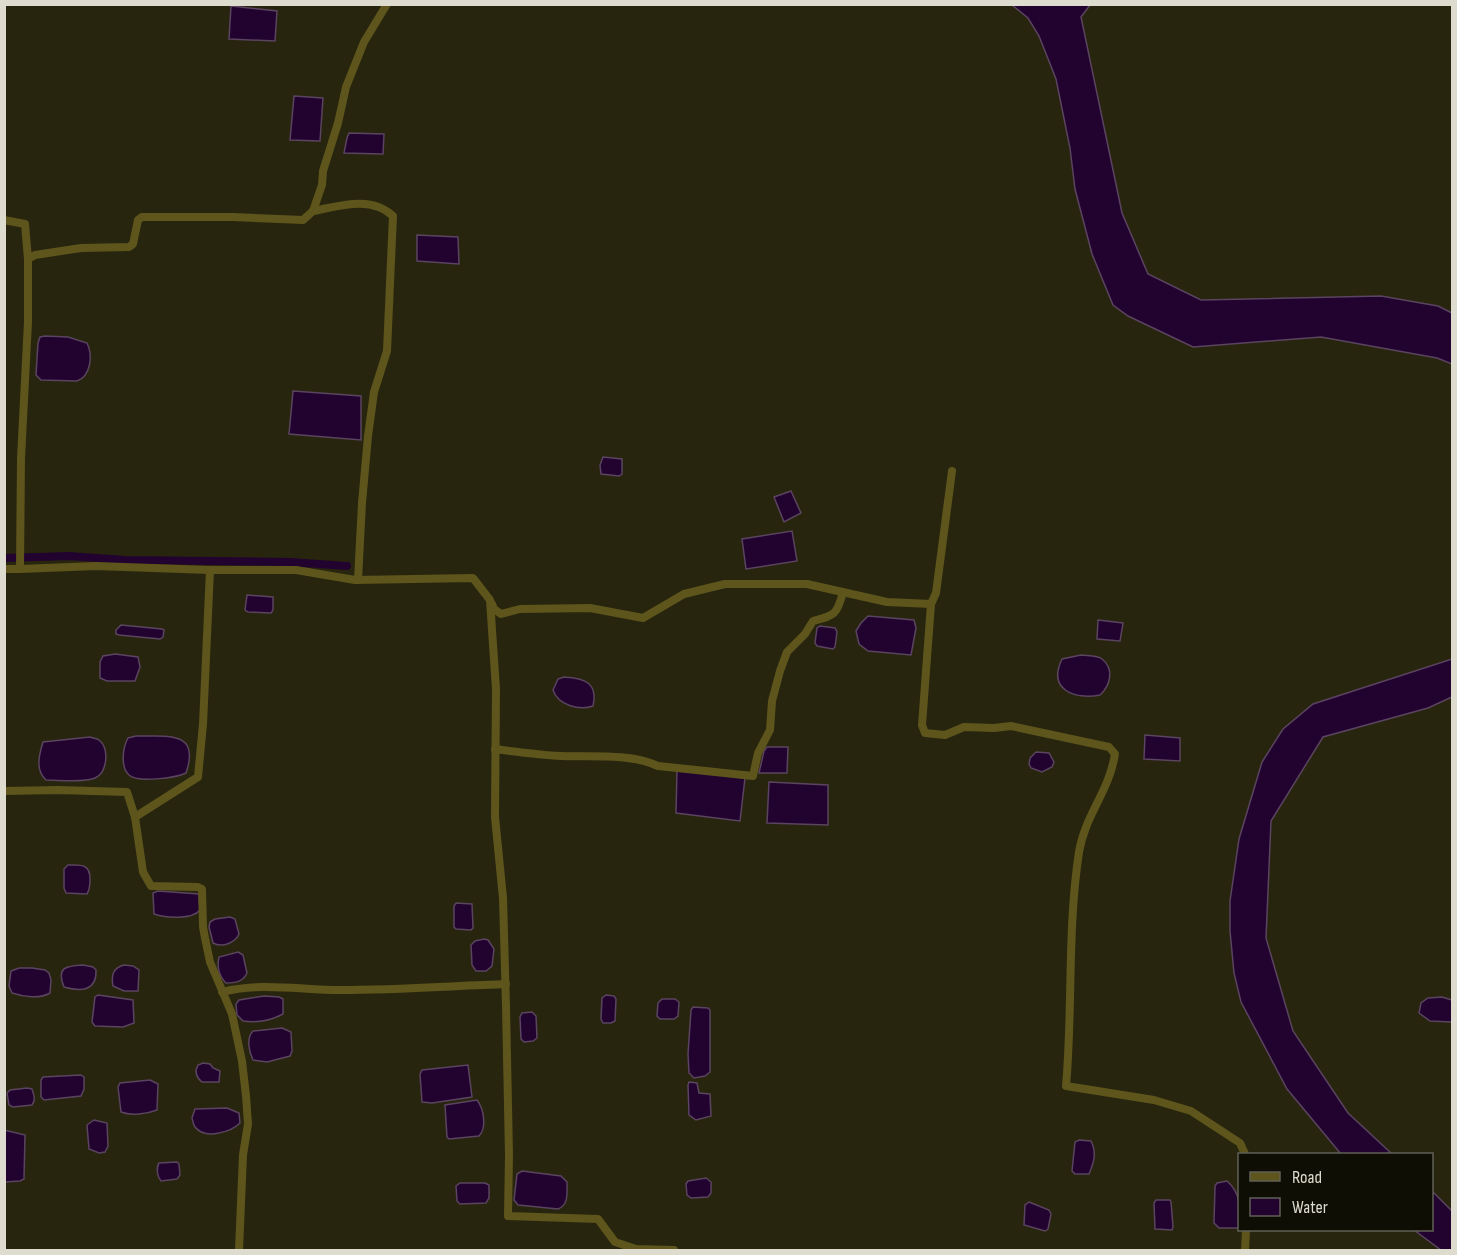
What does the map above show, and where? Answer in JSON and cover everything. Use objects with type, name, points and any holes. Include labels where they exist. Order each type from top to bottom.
[{"type":"street","points":[[28,259],[35,255],[81,248],[129,247],[133,243],[138,220],[142,217],[303,220],[313,211],[322,185],[323,171],[346,87],[364,42],[387,4]]},
{"type":"street","points":[[313,211],[358,203],[384,207],[393,216],[387,351],[374,392],[368,436],[358,580]]},
{"type":"street","points":[[4,220],[25,224],[28,259],[28,322],[21,458],[20,567]]},
{"type":"street","points":[[952,471],[936,593],[931,604],[922,724],[925,733],[945,735],[964,727],[1011,726],[1109,747],[1115,754],[1112,772],[1105,790],[1090,815],[1080,850],[1072,921],[1070,1042],[1066,1086],[1154,1100],[1191,1111],[1240,1143],[1244,1153]]},
{"type":"street","points":[[4,568],[96,566],[296,570],[358,580],[473,578],[494,609],[501,614],[520,609],[590,608],[643,618],[684,594],[725,584],[807,584],[887,602],[931,604]]},
{"type":"street","points":[[135,817],[198,777],[204,714],[210,570]]},
{"type":"street","points":[[495,749],[561,756],[588,755],[651,762],[658,766],[753,776],[759,753],[770,730],[774,688],[787,652],[805,634],[813,621],[834,615],[843,592]]},
{"type":"street","points":[[490,600],[496,689],[495,817],[503,898],[506,984],[508,1216],[598,1219],[615,1242],[636,1249],[674,1251]]},
{"type":"street","points":[[4,791],[127,792],[135,817],[143,872],[150,886],[198,886],[202,889],[203,927],[210,962],[232,1014],[242,1061],[248,1124],[243,1155],[239,1251]]},
{"type":"street","points":[[222,992],[262,987],[343,990],[506,984]]},
{"type":"street","points":[[1245,1251],[1246,1231]]},
{"type":"water","points":[[1012,5],[1090,5],[1081,17],[1122,213],[1148,274],[1201,300],[1381,296],[1438,306],[1452,313],[1452,364],[1437,358],[1321,337],[1193,347],[1128,316],[1113,305],[1092,254],[1075,189],[1070,148],[1056,79],[1039,36],[1028,18]]},
{"type":"water","points":[[231,6],[277,11],[275,41],[229,39]]},
{"type":"water","points":[[294,96],[323,98],[320,141],[290,140]]},
{"type":"water","points":[[349,133],[384,134],[383,154],[344,153]]},
{"type":"water","points":[[417,235],[458,237],[459,264],[417,261]]},
{"type":"water","points":[[40,337],[68,337],[87,343],[90,365],[82,378],[77,381],[41,380],[36,375],[38,343]]},
{"type":"water","points":[[293,391],[361,396],[361,440],[289,434]]},
{"type":"water","points":[[603,457],[622,459],[622,474],[619,476],[601,474],[600,465]]},
{"type":"water","points":[[791,491],[801,513],[784,522],[774,497]]},
{"type":"water","points":[[792,531],[797,561],[746,569],[742,539]]},
{"type":"water","points":[[247,595],[273,597],[273,610],[271,613],[248,612],[245,610]]},
{"type":"water","points":[[868,616],[914,620],[916,628],[911,655],[868,651],[859,644],[856,631]]},
{"type":"water","points":[[1098,620],[1123,623],[1120,641],[1097,639]]},
{"type":"water","points":[[121,625],[162,629],[164,630],[163,637],[160,639],[116,634],[116,630]]},
{"type":"water","points":[[820,626],[835,628],[837,632],[833,649],[817,646],[815,643],[817,628]]},
{"type":"water","points":[[115,654],[138,657],[140,667],[135,681],[107,681],[100,678],[100,662],[103,656]]},
{"type":"water","points":[[1081,655],[1100,658],[1109,668],[1110,677],[1100,695],[1073,694],[1061,685],[1058,670],[1062,659]]},
{"type":"water","points":[[1452,659],[1452,697],[1428,708],[1323,737],[1271,821],[1266,938],[1293,1031],[1348,1113],[1391,1153],[1340,1153],[1287,1089],[1241,1002],[1234,973],[1230,901],[1239,839],[1262,762],[1283,729],[1313,704]]},
{"type":"water","points":[[564,677],[584,681],[592,687],[593,706],[582,708],[570,706],[559,700],[553,690],[558,679]]},
{"type":"water","points":[[1145,735],[1180,738],[1180,761],[1144,759]]},
{"type":"water","points":[[136,736],[178,738],[184,742],[189,749],[186,773],[166,778],[148,779],[129,775],[123,762],[125,746],[128,738]]},
{"type":"water","points":[[90,737],[99,740],[105,749],[106,760],[99,775],[85,780],[46,780],[39,767],[43,742]]},
{"type":"water","points":[[767,747],[788,747],[787,773],[759,773]]},
{"type":"water","points":[[1036,752],[1049,753],[1054,762],[1052,767],[1042,772],[1031,768],[1030,758]]},
{"type":"water","points":[[677,770],[745,778],[740,821],[676,813]]},
{"type":"water","points":[[769,782],[828,785],[828,825],[767,823]]},
{"type":"water","points":[[68,865],[84,866],[88,870],[90,883],[87,894],[66,893],[64,869]]},
{"type":"water","points":[[158,891],[199,894],[200,910],[185,917],[154,914],[153,893]]},
{"type":"water","points":[[456,903],[472,904],[473,928],[471,930],[454,927]]},
{"type":"water","points":[[230,917],[235,919],[239,934],[224,945],[213,943],[210,922]]},
{"type":"water","points":[[488,940],[494,949],[492,966],[486,971],[476,971],[472,965],[471,945],[475,941]]},
{"type":"water","points":[[238,952],[243,955],[247,973],[238,981],[226,983],[219,971],[219,957]]},
{"type":"water","points":[[83,965],[96,970],[96,977],[91,986],[82,989],[64,987],[61,975],[64,969]]},
{"type":"water","points":[[124,965],[133,966],[139,970],[138,991],[124,991],[113,986],[114,972]]},
{"type":"water","points":[[19,968],[32,968],[49,973],[50,993],[32,997],[12,993],[9,986],[11,971]]},
{"type":"water","points":[[98,995],[133,1000],[134,1023],[123,1027],[95,1026],[92,1022],[95,997]]},
{"type":"water","points":[[606,995],[614,996],[616,999],[615,1021],[611,1023],[603,1023],[601,1019],[602,998]]},
{"type":"water","points":[[264,996],[283,999],[283,1014],[269,1020],[254,1022],[243,1021],[237,1015],[236,1004],[239,1000]]},
{"type":"water","points":[[1442,997],[1452,1000],[1452,1022],[1430,1021],[1419,1013],[1421,1003],[1428,998]]},
{"type":"water","points":[[662,999],[675,999],[679,1002],[678,1016],[674,1019],[660,1019],[657,1016],[658,1003]]},
{"type":"water","points":[[693,1007],[710,1010],[710,1072],[705,1076],[694,1078],[689,1073],[688,1054]]},
{"type":"water","points":[[532,1012],[536,1016],[537,1038],[524,1042],[521,1039],[520,1017],[522,1013]]},
{"type":"water","points":[[282,1028],[291,1032],[290,1056],[267,1062],[253,1060],[249,1041],[253,1031]]},
{"type":"water","points":[[210,1064],[220,1071],[219,1082],[202,1082],[198,1078],[196,1072],[198,1065]]},
{"type":"water","points":[[468,1065],[472,1097],[432,1103],[422,1102],[420,1074],[422,1070]]},
{"type":"water","points":[[81,1075],[84,1077],[84,1089],[81,1096],[44,1100],[41,1097],[43,1077]]},
{"type":"water","points":[[150,1080],[158,1084],[157,1110],[139,1114],[121,1112],[118,1087],[120,1083]]},
{"type":"water","points":[[689,1082],[697,1083],[699,1093],[710,1094],[711,1116],[696,1120],[689,1115]]},
{"type":"water","points":[[32,1089],[34,1099],[32,1105],[13,1107],[9,1105],[7,1093],[10,1090]]},
{"type":"water","points":[[477,1100],[484,1118],[479,1136],[449,1139],[445,1105]]},
{"type":"water","points":[[227,1108],[239,1113],[240,1123],[231,1129],[211,1134],[199,1131],[194,1126],[192,1118],[195,1109]]},
{"type":"water","points":[[94,1120],[107,1123],[108,1146],[105,1152],[99,1153],[89,1149],[87,1125]]},
{"type":"water","points":[[4,1130],[25,1135],[24,1179],[20,1181],[5,1182]]},
{"type":"water","points":[[1091,1141],[1093,1145],[1094,1158],[1089,1174],[1075,1174],[1072,1171],[1075,1142]]},
{"type":"water","points":[[177,1162],[180,1175],[177,1179],[161,1181],[157,1172],[159,1163]]},
{"type":"water","points":[[522,1171],[561,1176],[567,1182],[567,1198],[562,1207],[558,1209],[518,1205],[514,1200],[517,1174]]},
{"type":"water","points":[[706,1178],[711,1182],[711,1193],[708,1197],[691,1198],[687,1195],[688,1181]]},
{"type":"water","points":[[1227,1181],[1238,1197],[1238,1228],[1219,1228],[1214,1223],[1217,1183]]},
{"type":"water","points":[[460,1183],[489,1185],[489,1198],[486,1203],[460,1204],[457,1201],[456,1186]]},
{"type":"water","points":[[1433,1192],[1452,1211],[1452,1250],[1441,1250],[1415,1231],[1433,1231]]},
{"type":"water","points":[[1156,1200],[1170,1200],[1172,1230],[1155,1229],[1154,1203]]},
{"type":"water","points":[[1029,1202],[1049,1210],[1051,1214],[1048,1229],[1045,1231],[1024,1225],[1025,1205]]},
{"type":"waterway","points":[[4,558],[69,556],[125,560],[290,562],[347,566]]}]
